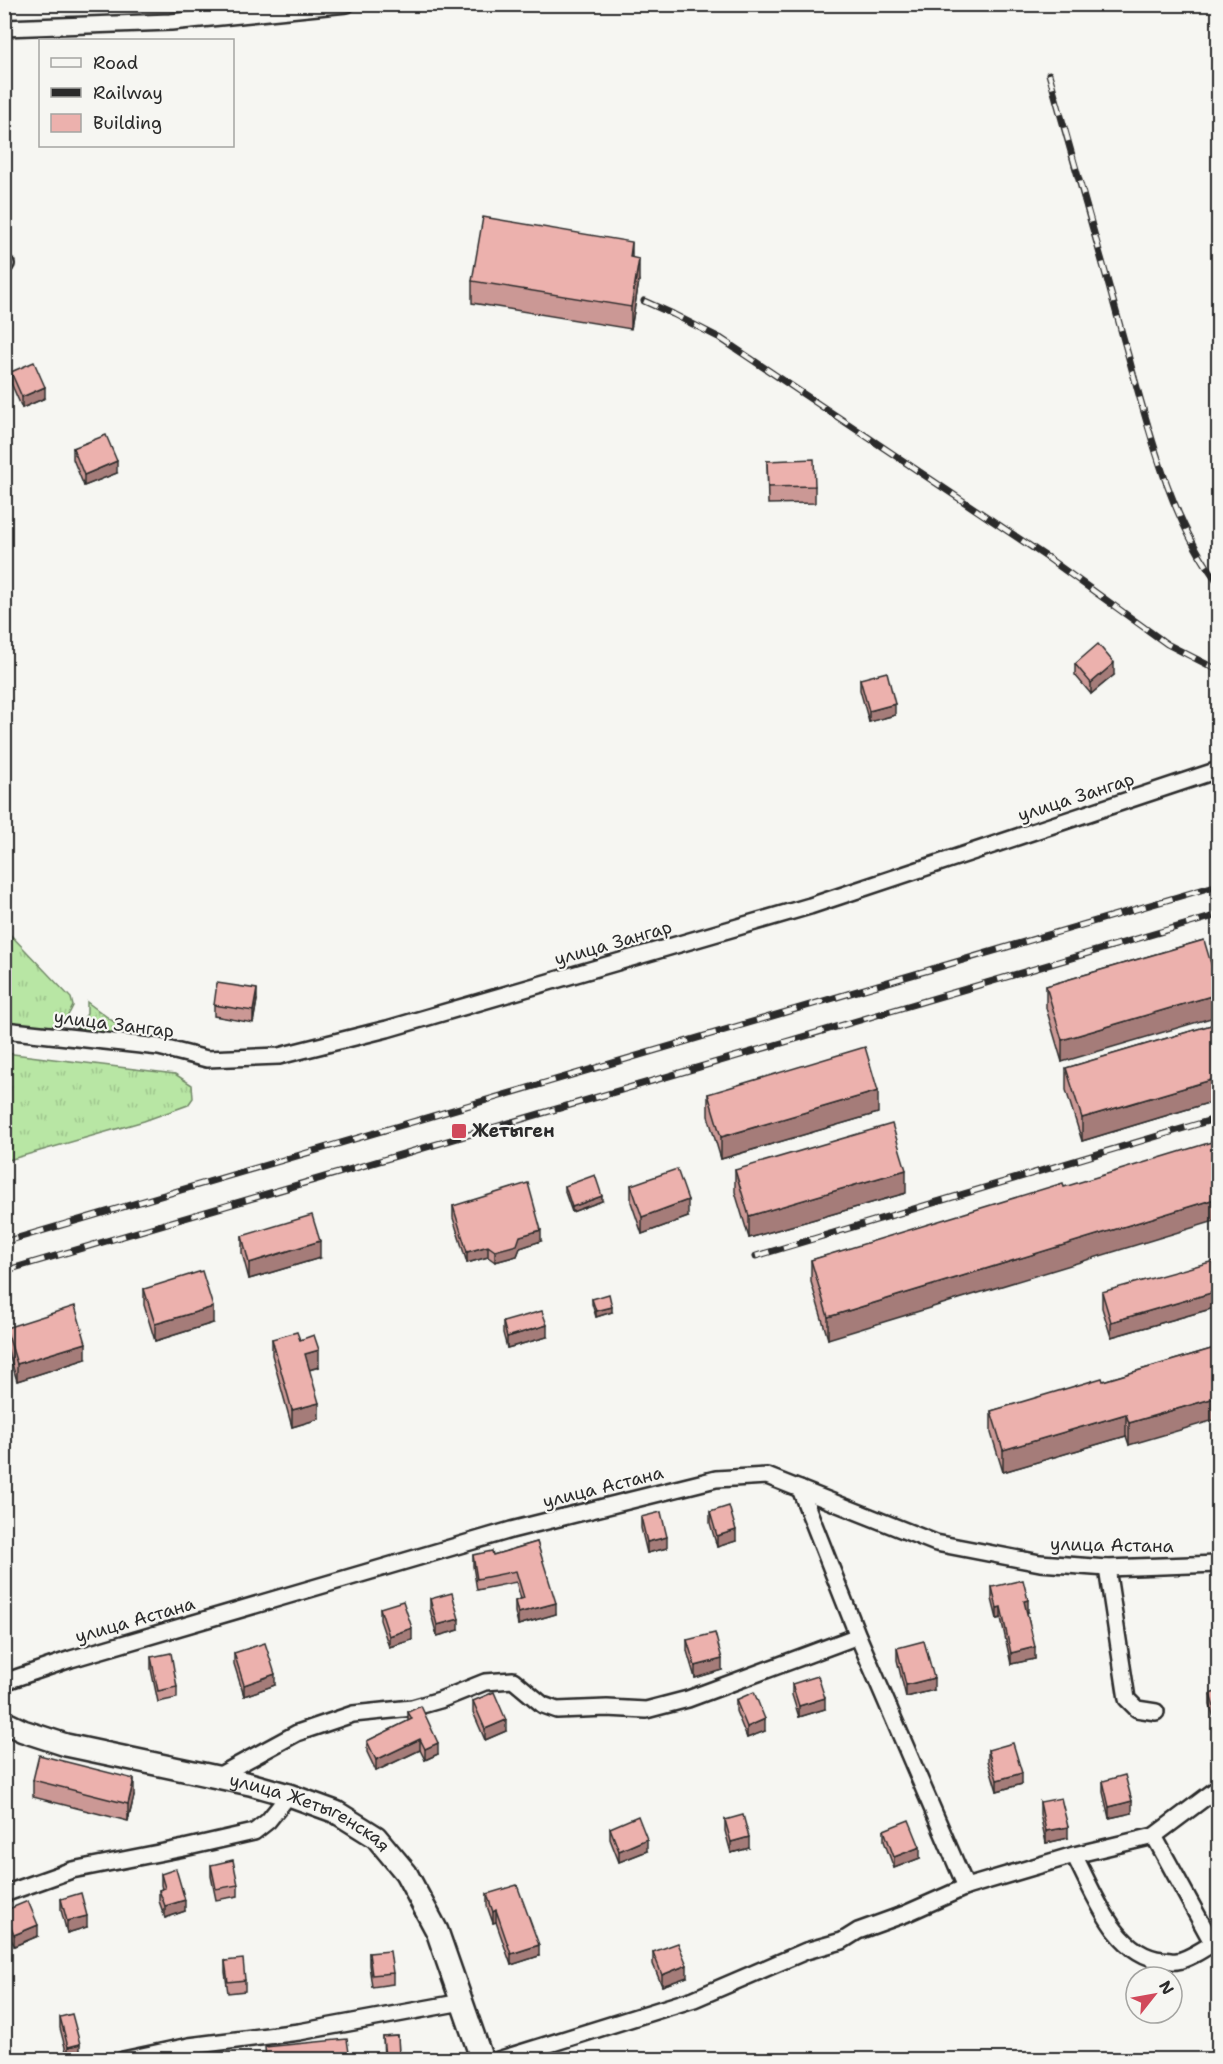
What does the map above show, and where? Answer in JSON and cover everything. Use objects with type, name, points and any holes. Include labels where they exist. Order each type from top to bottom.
[{"type":"main road","name":"улица Жетыгенская","points":[[4,1722],[23,1731],[66,1745],[290,1795],[336,1812],[376,1837],[405,1873],[437,1931],[482,2060]]},
{"type":"street","points":[[4,28],[171,22],[347,4]]},
{"type":"street","name":"улица Зангар","points":[[4,1030],[159,1047],[207,1059],[279,1056],[387,1029],[810,906],[1218,770]]},
{"type":"street","name":"улица Астана","points":[[4,1682],[71,1659],[511,1530],[716,1479],[767,1476],[936,1543],[1040,1563],[1107,1568],[1218,1564]]},
{"type":"street","points":[[800,1489],[858,1635],[966,1887]]},
{"type":"street","points":[[1107,1568],[1127,1699],[1137,1709],[1156,1712]]},
{"type":"street","points":[[216,1777],[297,1733],[353,1714],[411,1708],[440,1700],[485,1682],[513,1680],[543,1705],[557,1710],[607,1708],[646,1710],[688,1699],[858,1635]]},
{"type":"street","points":[[498,2060],[694,1999],[806,1951],[842,1941],[858,1931],[905,1914],[966,1887],[1074,1855],[1154,1836],[1218,1788]]},
{"type":"street","points":[[4,1894],[72,1870],[254,1832],[268,1821],[290,1795]]},
{"type":"street","points":[[1074,1855],[1123,1941],[1139,1953],[1154,1959],[1178,1961],[1216,1942],[1154,1836]]},
{"type":"street","points":[[123,2060],[189,2046],[299,2032],[462,2002]]},
{"type":"green space","points":[[5,929],[71,998],[73,1006],[67,1017],[53,1028],[36,1029],[5,1024]]},
{"type":"green space","points":[[87,1002],[134,1037],[72,1034],[87,1014]]},
{"type":"green space","points":[[5,1053],[175,1074],[192,1085],[193,1098],[188,1105],[144,1121],[5,1161]]},
{"type":"building","points":[[4,196],[11,230],[4,232]]},
{"type":"building","points":[[483,217],[632,242],[630,257],[639,259],[631,307],[472,281]]},
{"type":"building","points":[[34,362],[45,387],[22,397],[11,372]]},
{"type":"building","points":[[106,435],[117,461],[84,475],[73,448]]},
{"type":"building","points":[[814,459],[815,486],[768,487],[767,461]]},
{"type":"building","points":[[1098,644],[1114,663],[1091,683],[1075,664]]},
{"type":"building","points":[[887,672],[895,704],[869,711],[860,679]]},
{"type":"building","points":[[1204,940],[1218,994],[1062,1040],[1046,986]]},
{"type":"building","points":[[217,983],[257,989],[253,1011],[214,1005]]},
{"type":"building","points":[[1218,1023],[1218,1078],[1082,1118],[1066,1068]]},
{"type":"building","points":[[865,1047],[878,1091],[721,1137],[708,1094]]},
{"type":"building","points":[[892,1124],[906,1170],[749,1216],[735,1170]]},
{"type":"building","points":[[1215,1141],[1218,1153],[1218,1198],[828,1317],[811,1260],[1063,1183],[1064,1187]]},
{"type":"building","points":[[677,1169],[688,1200],[642,1217],[631,1185]]},
{"type":"building","points":[[595,1175],[602,1196],[572,1207],[565,1186]]},
{"type":"building","name":"Жетыген","points":[[528,1183],[541,1230],[520,1236],[517,1245],[495,1251],[488,1246],[467,1252],[453,1206]]},
{"type":"building","points":[[312,1215],[320,1241],[249,1263],[242,1236]]},
{"type":"building","points":[[1214,1261],[1218,1277],[1218,1291],[1111,1322],[1102,1292]]},
{"type":"building","points":[[202,1271],[213,1307],[155,1324],[144,1289]]},
{"type":"building","points":[[609,1294],[612,1307],[596,1311],[592,1299]]},
{"type":"building","points":[[75,1306],[86,1343],[17,1364],[6,1328]]},
{"type":"building","points":[[542,1311],[547,1325],[507,1337],[503,1322]]},
{"type":"building","points":[[297,1332],[300,1340],[314,1335],[319,1350],[305,1354],[319,1403],[292,1410],[272,1339]]},
{"type":"building","points":[[1218,1347],[1218,1397],[1129,1423],[1126,1414],[1003,1450],[991,1411]]},
{"type":"building","points":[[729,1506],[736,1530],[717,1536],[710,1512]]},
{"type":"building","points":[[661,1512],[667,1537],[647,1542],[641,1517]]},
{"type":"building","points":[[537,1542],[556,1603],[518,1613],[515,1601],[524,1598],[516,1571],[477,1579],[473,1555],[492,1551],[493,1555]]},
{"type":"building","points":[[1023,1580],[1028,1600],[1024,1601],[1035,1647],[1011,1653],[1001,1607],[997,1608],[992,1587]]},
{"type":"building","points":[[452,1593],[459,1619],[437,1625],[430,1599]]},
{"type":"building","points":[[403,1601],[412,1628],[389,1636],[380,1608]]},
{"type":"building","points":[[715,1633],[722,1659],[695,1666],[687,1640]]},
{"type":"building","points":[[924,1641],[934,1678],[906,1685],[897,1648]]},
{"type":"building","points":[[265,1643],[275,1674],[244,1685],[234,1653]]},
{"type":"building","points":[[171,1653],[177,1687],[158,1691],[151,1657]]},
{"type":"building","points":[[818,1676],[825,1698],[799,1706],[792,1684]]},
{"type":"building","points":[[1218,1691],[1218,1721],[1210,1694]]},
{"type":"building","points":[[494,1692],[506,1720],[485,1729],[473,1701]]},
{"type":"building","points":[[754,1692],[765,1719],[747,1727],[736,1700]]},
{"type":"building","points":[[421,1706],[438,1743],[425,1749],[420,1739],[376,1760],[367,1741],[412,1719],[408,1712]]},
{"type":"building","points":[[1013,1743],[1022,1773],[997,1780],[988,1750]]},
{"type":"building","points":[[39,1755],[134,1779],[128,1804],[33,1780]]},
{"type":"building","points":[[1125,1775],[1132,1801],[1109,1807],[1103,1781]]},
{"type":"building","points":[[1061,1798],[1068,1827],[1046,1831],[1040,1802]]},
{"type":"building","points":[[743,1815],[749,1837],[731,1842],[725,1820]]},
{"type":"building","points":[[638,1816],[647,1839],[619,1851],[610,1828]]},
{"type":"building","points":[[909,1820],[920,1847],[894,1857],[884,1830]]},
{"type":"building","points":[[233,1860],[238,1885],[216,1889],[211,1865]]},
{"type":"building","points":[[176,1869],[185,1900],[165,1906],[159,1890],[165,1888],[161,1874]]},
{"type":"building","points":[[517,1885],[539,1945],[511,1954],[496,1910],[493,1912],[487,1894]]},
{"type":"building","points":[[81,1893],[87,1916],[67,1921],[61,1899]]},
{"type":"building","points":[[28,1901],[38,1925],[14,1935],[4,1911]]},
{"type":"building","points":[[678,1943],[687,1965],[662,1975],[653,1952]]},
{"type":"building","points":[[390,1951],[393,1973],[372,1975],[369,1953]]},
{"type":"building","points":[[243,1959],[245,1980],[228,1982],[225,1961]]},
{"type":"building","points":[[72,2014],[80,2044],[68,2047],[60,2017]]},
{"type":"building","points":[[398,2036],[399,2056],[385,2057],[383,2037]]},
{"type":"building","points":[[347,2039],[350,2060],[266,2060],[265,2047]]},
{"type":"railway","points":[[1049,74],[1160,465],[1185,527],[1200,556],[1218,582]]},
{"type":"railway","points":[[644,301],[720,338],[1048,558],[1167,644],[1218,670]]},
{"type":"railway","points":[[4,1242],[1218,885]]},
{"type":"railway","points":[[4,1271],[1218,915]]},
{"type":"railway","points":[[756,1256],[1218,1118]]},
{"type":"place","name":"Жетыген","points":[[459,1131]]}]
